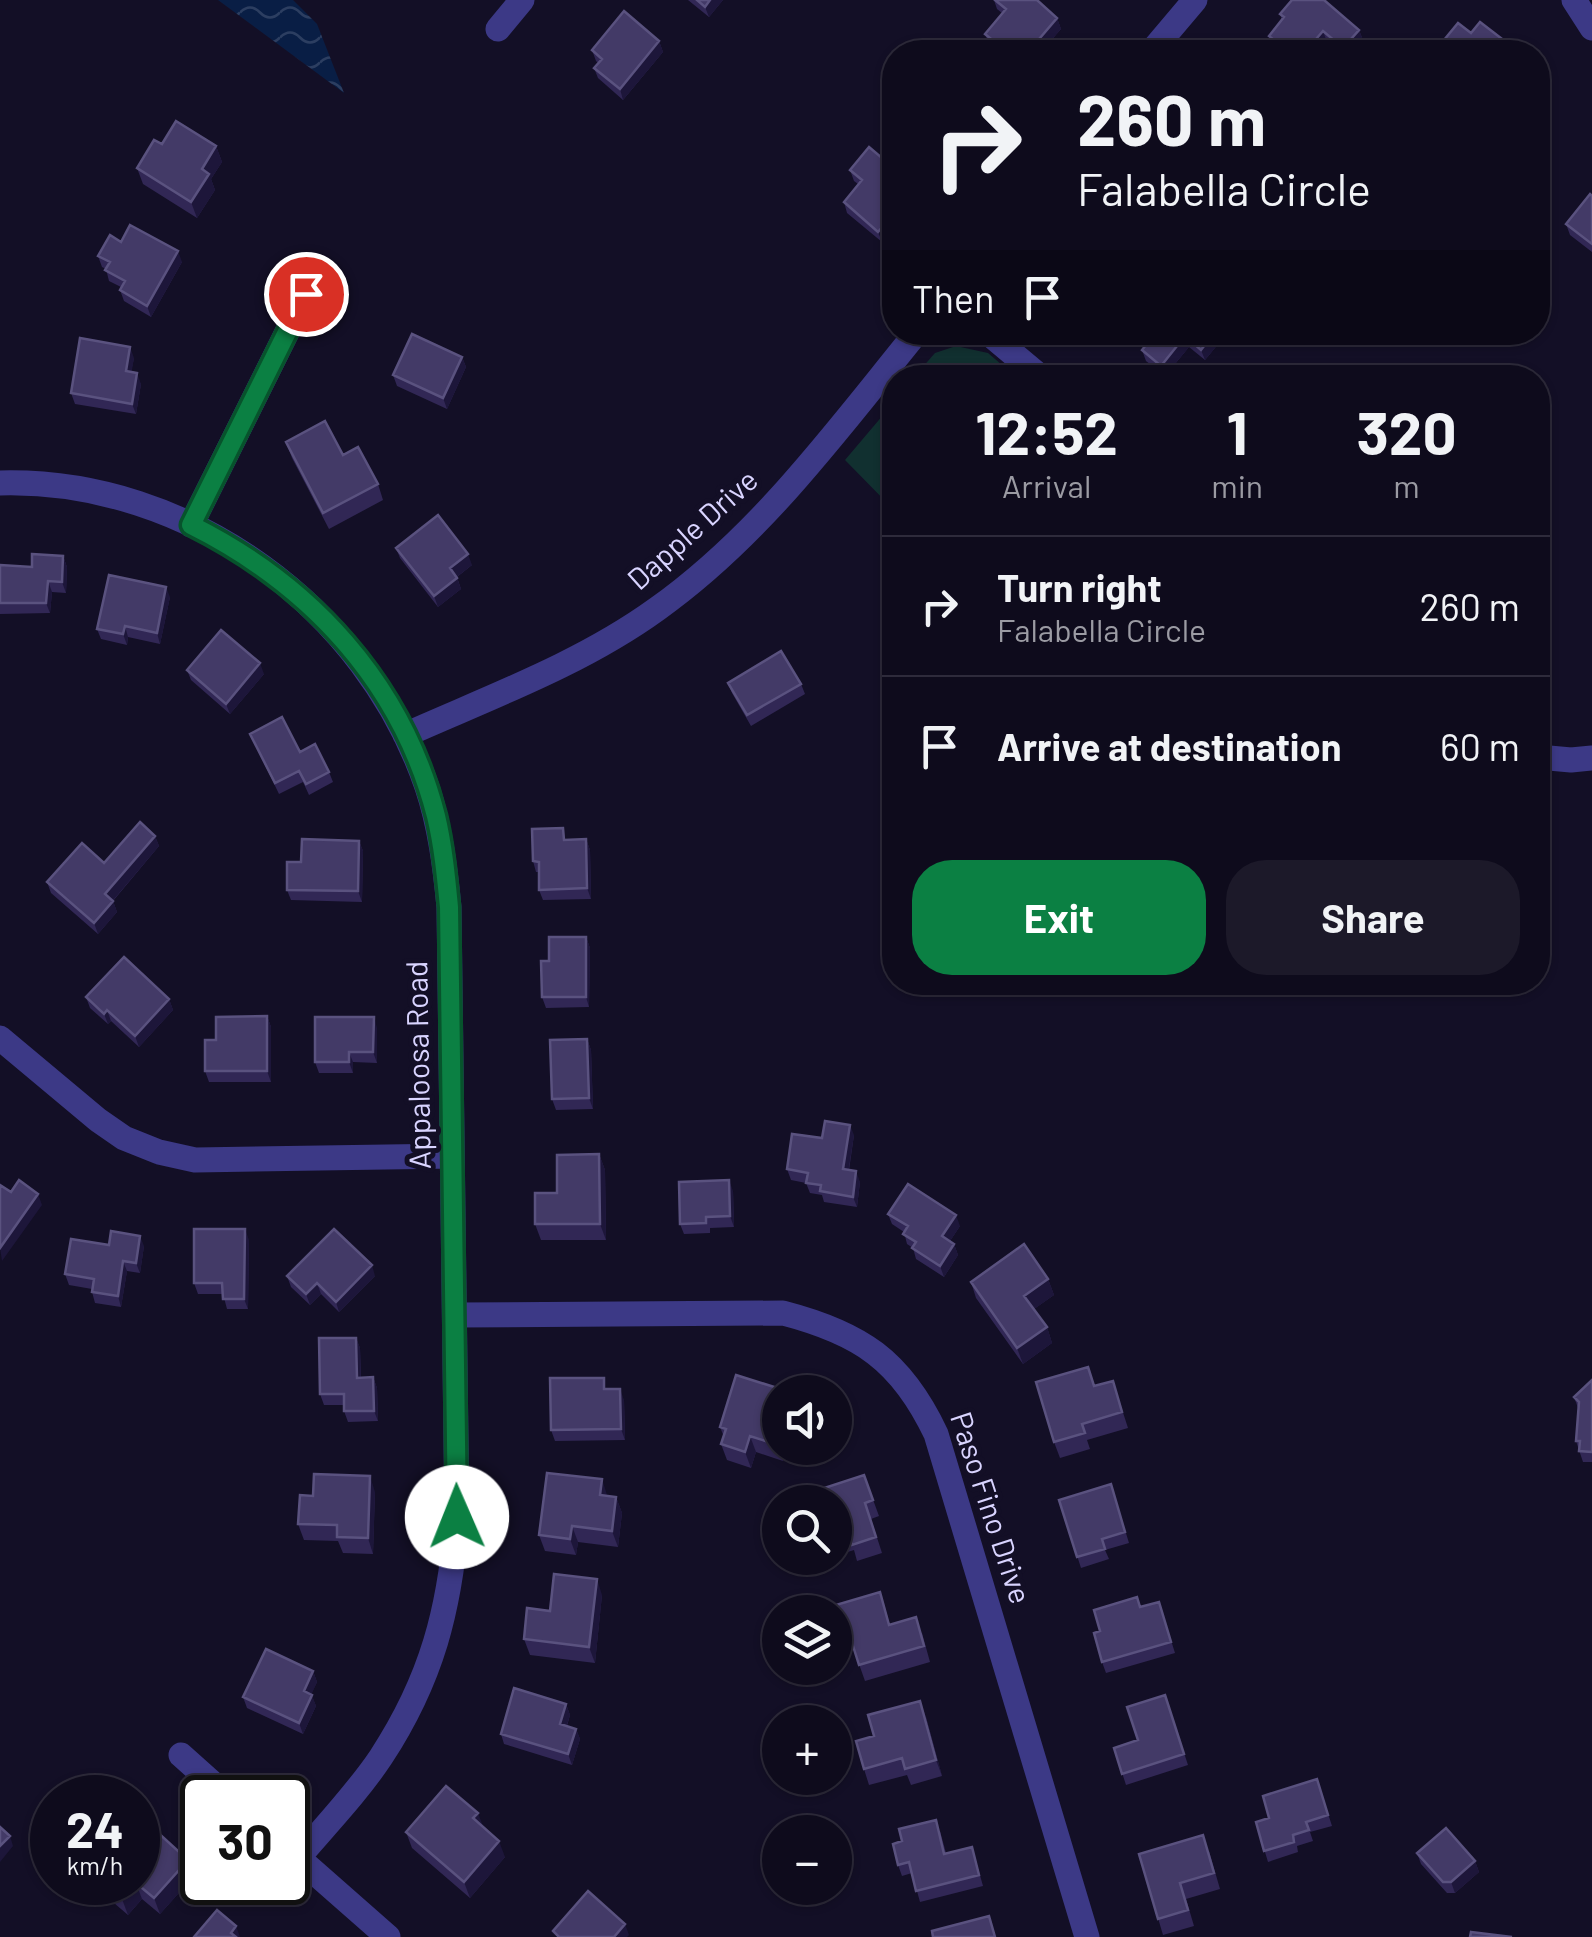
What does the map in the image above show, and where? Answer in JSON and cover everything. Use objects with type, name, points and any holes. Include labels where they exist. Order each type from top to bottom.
[{"type":"street","points":[[498,29],[522,0]]},
{"type":"street","points":[[1161,40],[1195,0]]},
{"type":"street","points":[[1574,0],[1592,28]]},
{"type":"street","points":[[191,525],[306,294]]},
{"type":"street","name":"Dapple Drive","points":[[889,365],[906,345]]},
{"type":"street","points":[[1003,345],[1026,365]]},
{"type":"street","name":"Dapple Drive","points":[[405,735],[578,657],[655,611],[761,519],[882,374]]},
{"type":"street","name":"Appaloosa Road","points":[[0,484],[42,485],[104,495],[164,514],[222,540],[275,575],[320,614],[350,648],[386,700],[426,784],[442,844],[449,907],[457,1517],[454,1564],[438,1641],[414,1700],[382,1756],[310,1836]]},
{"type":"street","points":[[1550,758],[1592,758]]},
{"type":"street","points":[[0,1038],[98,1120],[124,1138],[159,1152],[195,1160],[452,1156]]},
{"type":"street","name":"Paso Fino Drive","points":[[455,1315],[783,1313],[822,1323],[859,1341],[900,1376],[936,1434],[1087,1937]]},
{"type":"street","points":[[180,1755],[203,1775]]},
{"type":"street","points":[[310,1869],[388,1937]]},
{"type":"green space","points":[[956,346],[988,353],[1002,365],[924,365],[935,353]]},
{"type":"green space","points":[[882,416],[882,498],[845,460]]},
{"type":"water","points":[[218,0],[293,0],[317,24],[344,93]]},
{"type":"building","points":[[995,0],[1037,0],[1057,18],[1038,40],[992,40],[985,34],[1006,9]]},
{"type":"building","points":[[1292,0],[1324,0],[1359,30],[1350,40],[1334,40],[1323,31],[1315,40],[1274,40],[1269,36],[1284,17],[1280,14]]},
{"type":"building","points":[[624,11],[659,41],[620,89],[594,68],[602,59],[592,50]]},
{"type":"building","points":[[1480,22],[1503,40],[1444,40],[1458,23],[1471,33]]},
{"type":"building","points":[[176,121],[216,146],[202,169],[209,174],[191,202],[137,168],[154,140],[162,144]]},
{"type":"building","points":[[869,147],[882,158],[882,227],[878,232],[844,202],[862,180],[850,170]]},
{"type":"building","points":[[1592,196],[1592,244],[1566,224]]},
{"type":"building","points":[[130,225],[178,251],[147,306],[120,290],[125,281],[105,270],[110,262],[98,256],[110,235],[121,242]]},
{"type":"building","points":[[412,334],[462,357],[443,398],[393,375]]},
{"type":"building","points":[[80,338],[130,347],[126,371],[137,373],[132,404],[71,393]]},
{"type":"building","points":[[1146,345],[1178,345],[1162,365],[1142,350]]},
{"type":"building","points":[[325,421],[343,455],[358,447],[378,484],[323,513],[286,442]]},
{"type":"building","points":[[438,515],[468,554],[450,568],[457,578],[434,596],[396,548]]},
{"type":"building","points":[[32,554],[63,556],[62,582],[48,581],[46,603],[0,603],[0,565],[32,567]]},
{"type":"building","points":[[109,575],[166,587],[157,633],[125,626],[123,634],[97,629]]},
{"type":"building","points":[[221,630],[260,663],[226,704],[187,670]]},
{"type":"building","points":[[781,651],[801,684],[747,715],[728,683]]},
{"type":"building","points":[[282,717],[300,752],[315,744],[329,772],[306,784],[299,771],[275,783],[250,734]]},
{"type":"building","points":[[140,822],[155,836],[105,894],[113,901],[94,923],[47,882],[82,843],[104,863]]},
{"type":"building","points":[[563,828],[564,840],[586,839],[587,888],[539,890],[539,862],[533,861],[532,829]]},
{"type":"building","points":[[302,839],[359,841],[358,891],[287,890],[287,862],[301,862]]},
{"type":"building","points":[[549,937],[586,937],[586,997],[542,997],[541,961],[549,961]]},
{"type":"building","points":[[124,957],[169,999],[135,1036],[86,997]]},
{"type":"building","points":[[267,1016],[267,1071],[205,1071],[205,1040],[216,1040],[216,1017]]},
{"type":"building","points":[[315,1017],[374,1017],[373,1052],[349,1052],[349,1062],[315,1062]]},
{"type":"building","points":[[587,1039],[589,1098],[552,1099],[550,1040]]},
{"type":"building","points":[[825,1121],[850,1125],[843,1169],[856,1171],[853,1197],[820,1191],[821,1185],[806,1183],[808,1173],[787,1169],[792,1134],[822,1138]]},
{"type":"building","points":[[599,1154],[600,1224],[535,1224],[535,1193],[557,1193],[557,1155]]},
{"type":"building","points":[[19,1180],[38,1194],[0,1248],[0,1185],[11,1192]]},
{"type":"building","points":[[729,1180],[730,1216],[706,1217],[706,1223],[680,1224],[679,1182]]},
{"type":"building","points":[[908,1184],[956,1215],[942,1236],[954,1244],[940,1266],[912,1248],[916,1242],[903,1234],[908,1226],[888,1214]]},
{"type":"building","points":[[194,1229],[245,1229],[244,1299],[223,1299],[222,1283],[194,1283]]},
{"type":"building","points":[[334,1229],[372,1265],[336,1302],[317,1283],[306,1294],[287,1276]]},
{"type":"building","points":[[111,1231],[140,1236],[136,1263],[123,1261],[118,1296],[92,1292],[94,1279],[65,1274],[71,1239],[109,1245]]},
{"type":"building","points":[[1024,1244],[1048,1279],[1024,1296],[1047,1327],[1017,1348],[971,1282]]},
{"type":"building","points":[[319,1338],[356,1338],[357,1378],[373,1377],[374,1411],[344,1411],[344,1394],[320,1394]]},
{"type":"building","points":[[1088,1367],[1094,1386],[1113,1381],[1122,1412],[1082,1424],[1085,1433],[1054,1442],[1036,1382]]},
{"type":"building","points":[[736,1375],[762,1383],[762,1440],[750,1436],[745,1452],[721,1444],[726,1429],[720,1427]]},
{"type":"building","points":[[550,1378],[604,1378],[604,1389],[620,1389],[621,1429],[551,1430]]},
{"type":"building","points":[[1592,1380],[1592,1452],[1579,1451],[1579,1402],[1574,1397]]},
{"type":"building","points":[[547,1473],[602,1479],[600,1495],[616,1497],[612,1531],[572,1526],[570,1539],[539,1535]]},
{"type":"building","points":[[314,1474],[370,1476],[368,1538],[337,1537],[337,1525],[298,1524],[300,1495],[313,1496]]},
{"type":"building","points":[[864,1475],[873,1500],[865,1503],[876,1537],[852,1545],[852,1485],[833,1485]]},
{"type":"building","points":[[1111,1484],[1125,1532],[1102,1539],[1105,1549],[1077,1557],[1059,1500]]},
{"type":"building","points":[[554,1574],[597,1579],[589,1647],[524,1639],[527,1608],[550,1611]]},
{"type":"building","points":[[880,1592],[889,1625],[916,1617],[924,1646],[859,1665],[852,1643],[852,1600]]},
{"type":"building","points":[[1137,1597],[1140,1607],[1159,1602],[1171,1642],[1102,1662],[1094,1633],[1100,1631],[1094,1610]]},
{"type":"building","points":[[266,1649],[313,1671],[304,1691],[312,1695],[299,1723],[243,1697]]},
{"type":"building","points":[[514,1688],[566,1704],[560,1724],[576,1729],[568,1754],[501,1734]]},
{"type":"building","points":[[1165,1695],[1184,1754],[1122,1774],[1114,1748],[1138,1740],[1127,1707]]},
{"type":"building","points":[[920,1701],[936,1760],[905,1769],[902,1758],[864,1769],[856,1741],[874,1736],[868,1715]]},
{"type":"building","points":[[1317,1779],[1328,1815],[1306,1822],[1309,1830],[1293,1835],[1294,1842],[1264,1851],[1256,1822],[1269,1818],[1263,1796]]},
{"type":"building","points":[[446,1786],[478,1813],[473,1818],[499,1841],[464,1882],[406,1832]]},
{"type":"building","points":[[936,1820],[944,1854],[972,1847],[979,1875],[916,1891],[909,1862],[898,1865],[893,1844],[902,1841],[899,1829]]},
{"type":"building","points":[[0,1827],[10,1836],[0,1846]]},
{"type":"building","points":[[1446,1828],[1475,1861],[1451,1882],[1443,1882],[1417,1853]]},
{"type":"building","points":[[160,1834],[180,1853],[180,1869],[160,1891]]},
{"type":"building","points":[[1203,1835],[1214,1873],[1180,1883],[1188,1910],[1158,1919],[1139,1854]]},
{"type":"building","points":[[588,1891],[625,1924],[614,1937],[559,1937],[553,1931]]},
{"type":"building","points":[[217,1910],[236,1926],[231,1933],[236,1937],[194,1937]]},
{"type":"building","points":[[989,1916],[995,1937],[933,1937],[932,1931]]},
{"type":"building","points":[[1471,1932],[1512,1937],[1470,1937]]},
{"type":"route","points":[[306,294],[191,525],[275,575],[330,624],[386,700],[405,735],[435,814],[449,907],[457,1517]]}]
